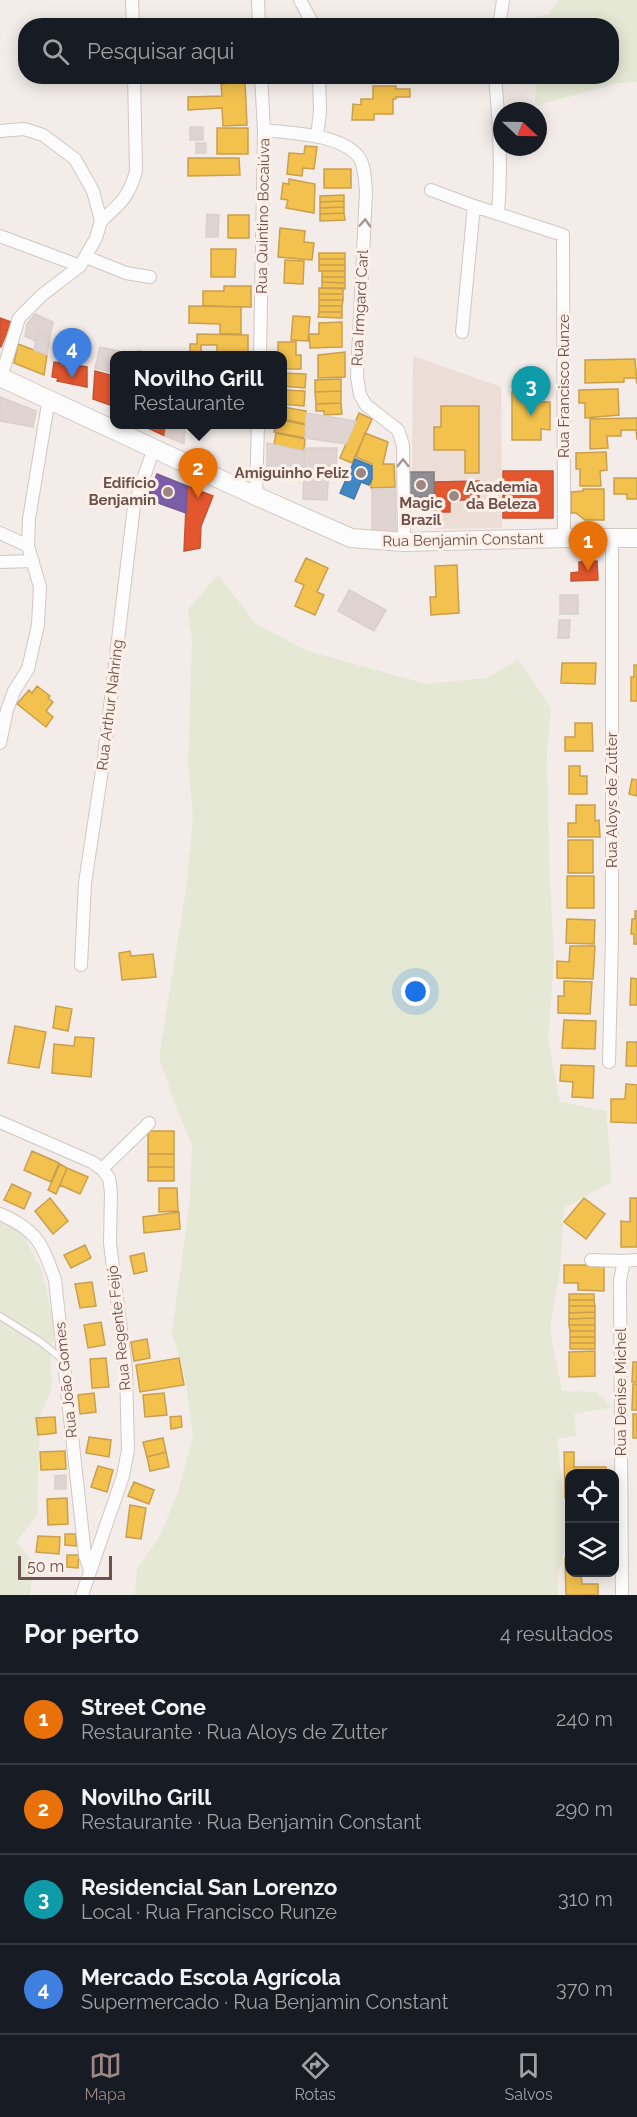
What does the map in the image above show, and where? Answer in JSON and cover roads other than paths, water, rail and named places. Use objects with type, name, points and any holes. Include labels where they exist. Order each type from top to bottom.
[{"type":"main road","name":"Rua Benjamin Constant","points":[[1,377],[110,424]]},
{"type":"main road","name":"Rua Benjamin Constant","points":[[122,429],[154,448],[351,538],[404,542],[637,538]]},
{"type":"street","points":[[132,0],[133,18]]},
{"type":"street","points":[[258,0],[259,18]]},
{"type":"street","points":[[300,0],[310,18]]},
{"type":"street","points":[[500,18],[503,0]]},
{"type":"street","points":[[101,221],[125,199],[133,185],[136,171],[134,84]]},
{"type":"street","name":"Rua Quintino Bocaiúva","points":[[260,351],[264,130],[261,84]]},
{"type":"street","points":[[317,137],[320,111],[319,84]]},
{"type":"street","points":[[431,190],[498,213],[501,181],[496,84]]},
{"type":"street","points":[[0,131],[24,129],[43,135],[75,159],[93,190],[101,221],[96,238],[83,261],[42,295],[19,318],[1,377]]},
{"type":"street","name":"Rua Irmgard Carl","points":[[264,130],[317,137],[339,143],[357,155],[362,165],[366,192],[357,377],[360,394],[366,405],[398,430],[403,445],[404,542]]},
{"type":"street","points":[[462,332],[474,206]]},
{"type":"street","name":"Rua Francisco Runze","points":[[498,213],[563,235],[564,538]]},
{"type":"street","points":[[0,236],[126,273],[150,277]]},
{"type":"street","points":[[0,743],[7,710],[14,691],[28,669],[38,625],[40,587],[28,546],[29,519],[49,399]]},
{"type":"street","points":[[256,496],[258,429]]},
{"type":"street","name":"Rua Arthur Nahring","points":[[81,964],[84,882],[105,746],[134,506],[154,448]]},
{"type":"street","points":[[0,533],[28,546]]},
{"type":"street","name":"Rua Aloys de Zutter","points":[[609,1062],[612,937],[612,538]]},
{"type":"street","points":[[0,562],[33,561]]},
{"type":"street","points":[[0,691],[14,691]]},
{"type":"street","points":[[0,1122],[92,1162],[102,1169],[149,1123]]},
{"type":"street","name":"Rua Regente Feijó","points":[[82,1595],[123,1476],[128,1450],[126,1369],[110,1243],[111,1192],[109,1178],[102,1169]]},
{"type":"street","name":"Rua João Gomes","points":[[0,1214],[21,1223],[39,1240],[55,1280],[85,1555],[90,1570]]},
{"type":"street","points":[[591,1260],[624,1262],[637,1260]]},
{"type":"street","name":"Rua Denise Michel","points":[[622,1595],[620,1280],[624,1262]]},
{"type":"lane","points":[[0,1316],[41,1342],[64,1361]]},
{"type":"place","name":"Mercado Escola Agrícola","points":[[72,378]]},
{"type":"place","name":"Residencial San Lorenzo","points":[[531,416]]},
{"type":"place","name":"Amiguinho Feliz","points":[[361,473]]},
{"type":"place","name":"Magic Brazil","points":[[421,485]]},
{"type":"place","name":"Edifício Benjamin","points":[[168,492]]},
{"type":"place","name":"Academia da Beleza","points":[[454,496]]},
{"type":"place","name":"Novilho Grill","points":[[198,498]]},
{"type":"place","name":"Street Cone","points":[[588,571]]}]
